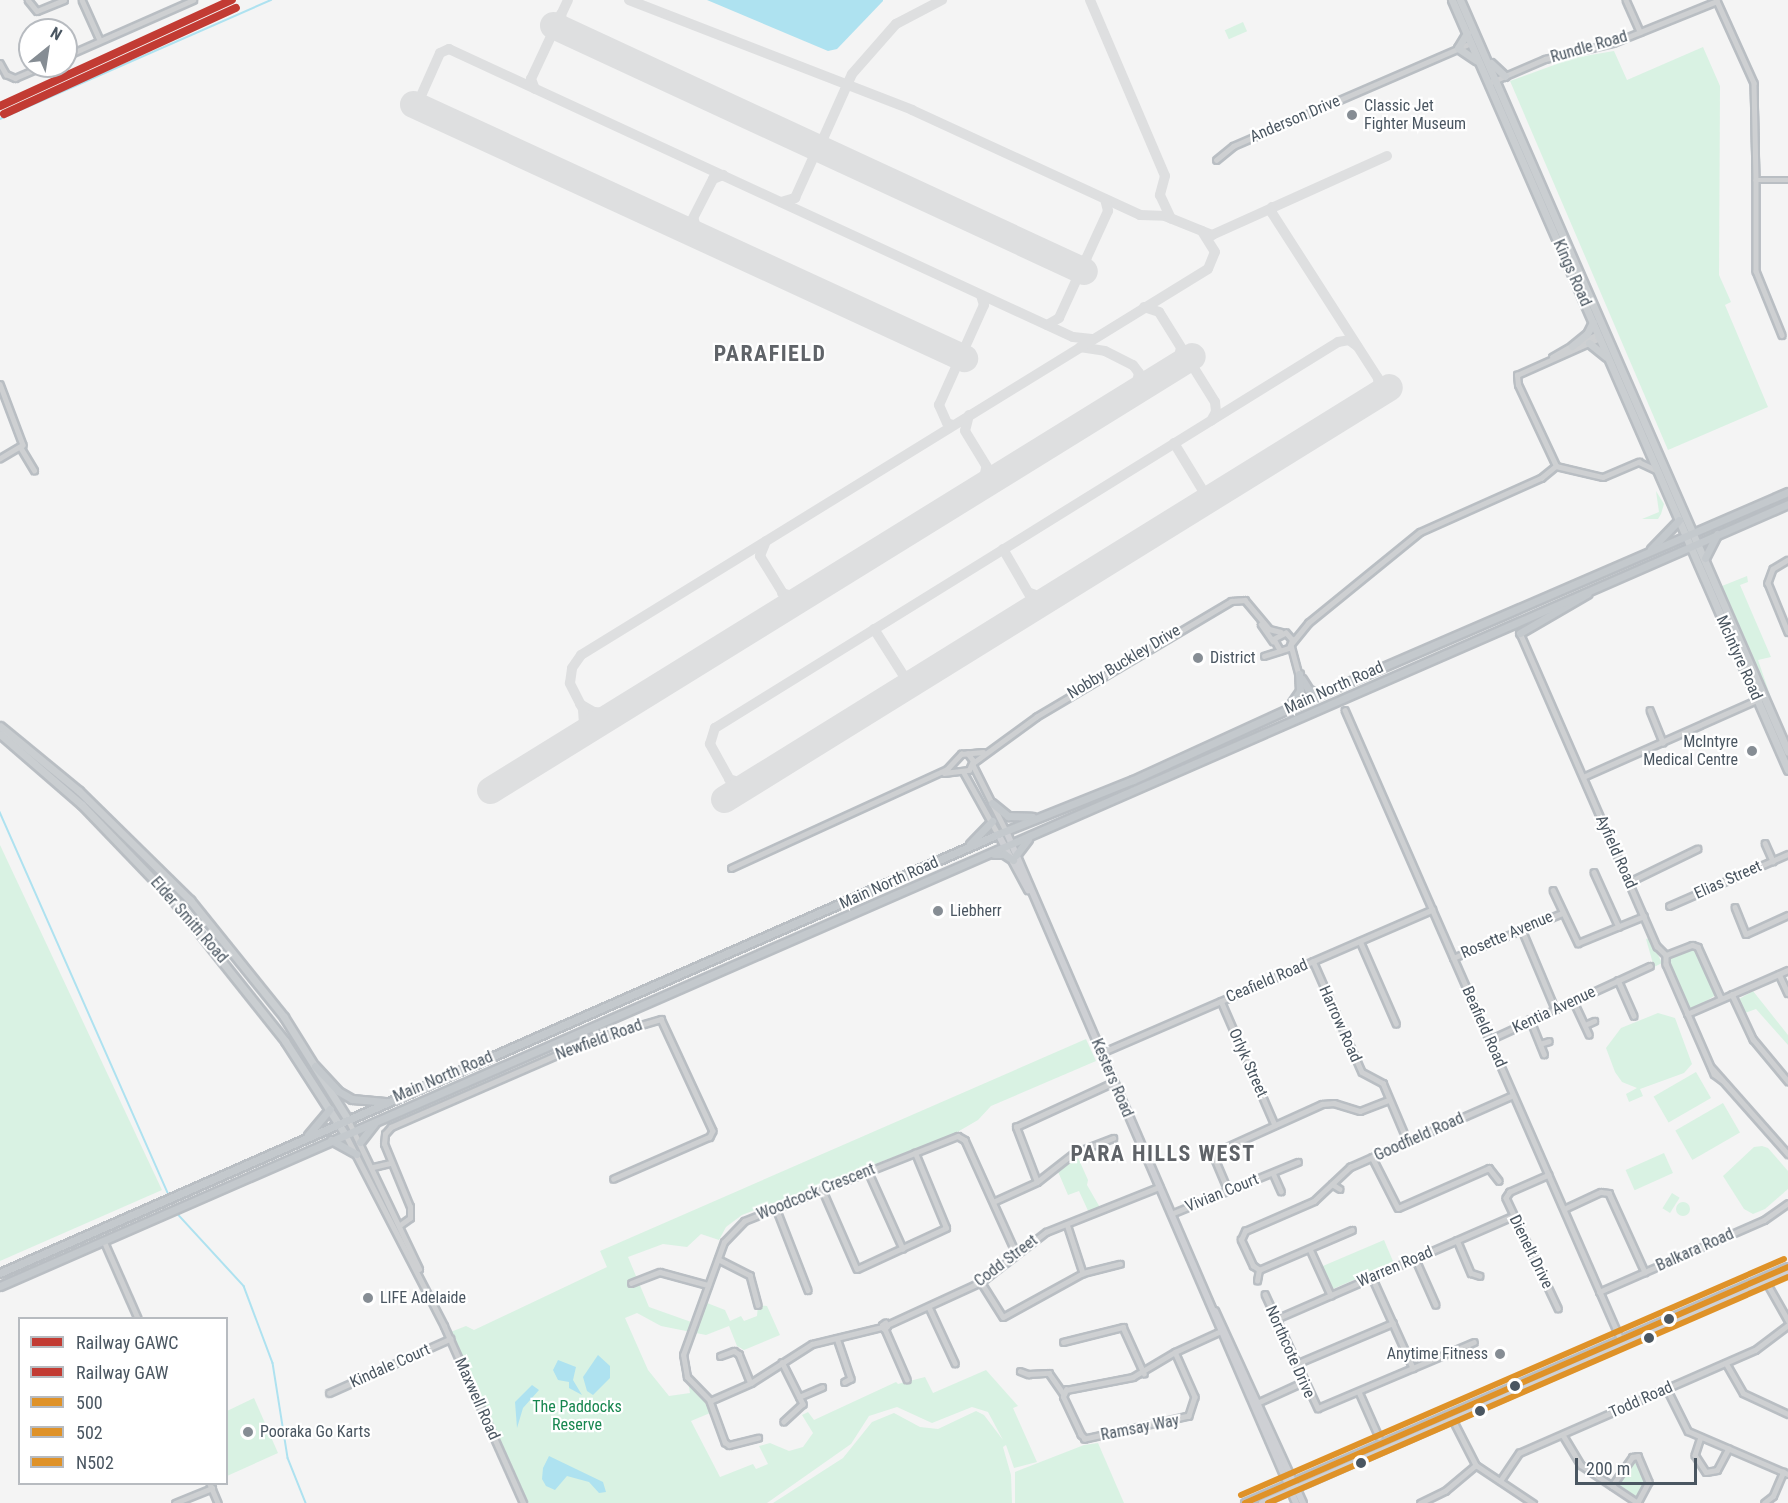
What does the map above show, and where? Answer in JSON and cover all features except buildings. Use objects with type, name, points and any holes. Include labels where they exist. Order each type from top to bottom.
[{"type":"highway","name":"Main North Road","points":[[0,1273],[1002,832],[1143,775],[1323,693],[1788,492]]},
{"type":"highway","name":"Main North Road","points":[[0,1286],[1788,504]]},
{"type":"highway","points":[[1647,553],[1679,520]]},
{"type":"highway","points":[[1705,558],[1717,534]]},
{"type":"highway","points":[[1520,633],[1561,612],[1599,585]]},
{"type":"highway","points":[[1299,673],[1309,690],[1323,693]]},
{"type":"highway","points":[[1286,710],[1298,695],[1299,673]]},
{"type":"highway","points":[[992,803],[1008,816],[1038,817]]},
{"type":"highway","points":[[966,848],[992,821]]},
{"type":"highway","points":[[985,855],[1004,854],[1014,858],[1034,834]]},
{"type":"highway","points":[[315,1066],[338,1091],[352,1099],[393,1101]]},
{"type":"highway","points":[[306,1137],[330,1109]]},
{"type":"highway","points":[[360,1142],[376,1120]]},
{"type":"highway","points":[[331,1140],[356,1154]]},
{"type":"highway","points":[[86,1235],[104,1241],[120,1220]]},
{"type":"main road","name":"Kings Road","points":[[1452,0],[1467,33],[1476,43],[1484,72],[1492,82],[1601,335],[1694,533]]},
{"type":"main road","name":"Kings Road","points":[[1460,0],[1593,322],[1601,335],[1690,546]]},
{"type":"main road","points":[[1467,33],[1458,48],[1470,53],[1484,72]]},
{"type":"main road","points":[[1476,43],[1492,66],[1505,76]]},
{"type":"main road","points":[[1572,346],[1587,334],[1593,322]]},
{"type":"main road","points":[[1589,343],[1611,363]]},
{"type":"main road","name":"McIntyre Road","points":[[1694,533],[1725,605],[1788,769]]},
{"type":"main road","name":"McIntyre Road","points":[[1690,546],[1724,624],[1788,752]]},
{"type":"main road","points":[[1724,624],[1728,621],[1725,605]]},
{"type":"main road","name":"Elder Smith Road","points":[[0,726],[140,849],[229,945],[315,1066],[348,1120]]},
{"type":"main road","name":"Elder Smith Road","points":[[0,734],[124,848],[218,952],[285,1041],[345,1134]]},
{"type":"main road","name":"Kesters Road","points":[[1002,832],[1222,1331],[1293,1486],[1304,1503]]},
{"type":"main road","points":[[124,848],[140,849],[141,866]]},
{"type":"main road","points":[[1245,1503],[1293,1486],[1766,1280],[1788,1267]]},
{"type":"main road","points":[[1766,1280],[1788,1274]]},
{"type":"main road","name":"Kesters Road","points":[[1256,1404],[1289,1470],[1296,1503]]},
{"type":"main road","points":[[1262,1503],[1305,1477],[1451,1417]]},
{"type":"main road","points":[[1289,1470],[1305,1477]]},
{"type":"street","points":[[28,0],[37,11],[64,0]]},
{"type":"street","points":[[82,0],[100,40]]},
{"type":"street","points":[[78,50],[192,0]]},
{"type":"street","points":[[1626,0],[1640,32]]},
{"type":"street","name":"Rundle Road","points":[[1492,82],[1545,59],[1604,46],[1712,0],[1721,3],[1754,83],[1756,271],[1782,335]]},
{"type":"street","name":"Anderson Drive","points":[[1216,160],[1233,146],[1458,48],[1476,43]]},
{"type":"street","points":[[0,63],[6,74],[15,78],[18,77]]},
{"type":"street","points":[[1756,180],[1788,180]]},
{"type":"street","points":[[1556,466],[1516,380],[1520,371],[1589,343],[1601,335]]},
{"type":"street","points":[[1550,358],[1572,346],[1601,335]]},
{"type":"street","points":[[0,384],[21,448],[34,470]]},
{"type":"street","points":[[0,459],[21,448]]},
{"type":"street","points":[[1556,466],[1603,477],[1644,462],[1658,471]]},
{"type":"street","points":[[1308,623],[1283,633],[1264,656],[1291,644],[1308,623],[1420,532],[1541,478],[1556,466]]},
{"type":"street","points":[[1788,560],[1775,566],[1768,579],[1788,632]]},
{"type":"street","name":"Nobby Buckley Drive","points":[[962,770],[1036,717],[1231,601],[1245,600],[1274,642]]},
{"type":"street","points":[[1780,615],[1788,612]]},
{"type":"street","name":"Nobby Buckley Drive","points":[[1259,619],[1283,633]]},
{"type":"street","points":[[1283,633],[1291,644],[1299,673]]},
{"type":"street","name":"Ayfield Road","points":[[1520,633],[1644,916],[1659,949],[1666,955],[1687,1014],[1712,1068],[1788,1154]]},
{"type":"street","points":[[1274,642],[1299,673]]},
{"type":"street","points":[[1583,777],[1761,698]]},
{"type":"street","name":"Beafield Road","points":[[1345,710],[1512,1090],[1511,1096],[1518,1102],[1560,1203],[1566,1208],[1565,1214],[1622,1343]]},
{"type":"street","points":[[1650,710],[1663,742]]},
{"type":"street","name":"Nobby Buckley Drive","points":[[968,754],[988,750]]},
{"type":"street","points":[[731,868],[932,775],[956,762],[960,755],[968,754]]},
{"type":"street","name":"Kesters Road","points":[[968,754],[992,803],[1002,832]]},
{"type":"street","name":"Kesters Road","points":[[956,762],[992,821],[1002,832]]},
{"type":"street","points":[[932,775],[962,770]]},
{"type":"street","points":[[1766,843],[1773,861]]},
{"type":"street","points":[[1629,882],[1697,849]]},
{"type":"street","name":"Elias Street","points":[[1669,906],[1788,854]]},
{"type":"street","points":[[1594,872],[1619,927]]},
{"type":"street","points":[[1552,890],[1578,943],[1644,916]]},
{"type":"street","points":[[1735,907],[1746,934],[1788,915]]},
{"type":"street","name":"Ceafield Road","points":[[1101,1053],[1432,910]]},
{"type":"street","name":"Rosette Avenue","points":[[1453,958],[1562,913]]},
{"type":"street","points":[[1522,930],[1555,1008]]},
{"type":"street","points":[[1360,941],[1396,1023]]},
{"type":"street","points":[[1666,955],[1692,945],[1698,947],[1721,998]]},
{"type":"street","name":"Harrow Road","points":[[1313,962],[1362,1072],[1383,1083],[1408,1142]]},
{"type":"street","name":"Kentia Avenue","points":[[1489,1040],[1530,1019],[1650,966]]},
{"type":"street","points":[[1687,1014],[1788,970]]},
{"type":"street","points":[[1779,974],[1788,993]]},
{"type":"street","points":[[1618,980],[1626,1005],[1634,1016]]},
{"type":"street","points":[[1732,994],[1753,1039],[1788,1081]]},
{"type":"street","points":[[1573,1000],[1589,1034]]},
{"type":"street","name":"Orlyk Street","points":[[1221,1001],[1275,1125]]},
{"type":"street","name":"Newfield Road","points":[[397,1226],[410,1218],[410,1207],[384,1144],[385,1134],[391,1127],[593,1039],[661,1018],[713,1131],[710,1137],[614,1179]]},
{"type":"street","points":[[1530,1019],[1544,1054]]},
{"type":"street","points":[[1585,1025],[1594,1021]]},
{"type":"street","points":[[1540,1044],[1549,1041]]},
{"type":"street","points":[[1037,1182],[1016,1127],[1114,1082]]},
{"type":"street","name":"Goodfield Road","points":[[1259,1270],[1253,1266],[1242,1234],[1314,1201],[1350,1167],[1511,1096]]},
{"type":"street","points":[[1228,1191],[1214,1158],[1218,1151],[1322,1104],[1334,1103],[1360,1111],[1389,1100]]},
{"type":"street","name":"Maxwell Road","points":[[348,1120],[383,1188],[397,1226],[523,1503]]},
{"type":"street","name":"Maxwell Road","points":[[345,1134],[375,1191],[397,1226]]},
{"type":"street","name":"Woodcock Crescent","points":[[710,1401],[687,1377],[683,1363],[708,1285],[732,1230],[776,1208],[915,1153],[962,1137],[1016,1253]]},
{"type":"street","points":[[993,1202],[1037,1182],[1074,1153],[1113,1138]]},
{"type":"street","points":[[822,1189],[856,1269],[946,1228],[915,1153]]},
{"type":"street","points":[[1372,1157],[1398,1208],[1489,1168],[1499,1181]]},
{"type":"street","name":"Vivian Court","points":[[1171,1214],[1298,1162]]},
{"type":"street","points":[[373,1167],[390,1163]]},
{"type":"street","points":[[868,1171],[903,1249]]},
{"type":"street","name":"Vivian Court","points":[[1273,1173],[1281,1191]]},
{"type":"street","name":"Dienelt Drive","points":[[1549,1175],[1507,1195],[1514,1216],[1558,1308]]},
{"type":"street","points":[[1332,1184],[1340,1189]]},
{"type":"street","name":"Codd Street","points":[[710,1401],[751,1383],[812,1344],[885,1327],[929,1307],[981,1282],[1046,1232],[1159,1187]]},
{"type":"street","points":[[375,1191],[383,1188]]},
{"type":"street","points":[[1566,1208],[1601,1192],[1609,1193],[1645,1272]]},
{"type":"street","name":"Balkara Road","points":[[1599,1292],[1764,1220],[1788,1203]]},
{"type":"street","points":[[776,1208],[809,1284],[808,1290]]},
{"type":"street","name":"Warren Road","points":[[1276,1318],[1514,1216]]},
{"type":"street","points":[[1067,1224],[1083,1273]]},
{"type":"street","points":[[1257,1281],[1259,1270],[1354,1229]]},
{"type":"street","points":[[1457,1240],[1471,1273],[1480,1276]]},
{"type":"street","points":[[104,1241],[138,1317]]},
{"type":"street","points":[[1310,1249],[1331,1295]]},
{"type":"street","points":[[718,1258],[750,1275],[758,1305]]},
{"type":"street","points":[[1415,1258],[1436,1305]]},
{"type":"street","points":[[981,1282],[1003,1317],[1083,1273],[1120,1264]]},
{"type":"street","points":[[631,1283],[660,1272],[708,1285]]},
{"type":"street","points":[[1372,1277],[1413,1368]]},
{"type":"street","points":[[1766,1280],[1788,1320]]},
{"type":"street","name":"Northcote Drive","points":[[1265,1294],[1318,1408],[1316,1414]]},
{"type":"street","points":[[929,1307],[955,1363]]},
{"type":"street","points":[[1296,1364],[1393,1323]]},
{"type":"street","name":"Todd Road","points":[[1500,1481],[1518,1454],[1759,1348],[1788,1324]]},
{"type":"street","points":[[885,1327],[907,1379]]},
{"type":"street","points":[[1063,1341],[1123,1327],[1144,1373]]},
{"type":"street","points":[[1020,1371],[1028,1374],[1048,1372],[1063,1393],[1144,1373],[1175,1352],[1222,1331]]},
{"type":"street","points":[[837,1338],[850,1379],[845,1382]]},
{"type":"street","name":"Kindale Court","points":[[329,1393],[450,1339]]},
{"type":"street","name":"Northcote Drive","points":[[1318,1408],[1474,1342]]},
{"type":"street","points":[[720,1356],[734,1351],[739,1354],[751,1383]]},
{"type":"street","name":"Ramsay Way","points":[[1063,1393],[1085,1439],[1186,1419],[1194,1409],[1195,1397],[1175,1352]]},
{"type":"street","points":[[782,1362],[803,1408],[784,1422]]},
{"type":"street","points":[[1726,1363],[1743,1394],[1788,1414]]},
{"type":"street","points":[[1256,1404],[1304,1382]]},
{"type":"street","points":[[799,1397],[822,1387]]},
{"type":"street","points":[[1667,1389],[1685,1428],[1785,1473],[1772,1497],[1764,1503]]},
{"type":"street","points":[[1359,1392],[1379,1437]]},
{"type":"street","points":[[710,1401],[724,1442],[729,1445],[758,1438]]},
{"type":"street","points":[[1451,1417],[1476,1465],[1533,1503]]},
{"type":"street","points":[[1563,1434],[1578,1462],[1612,1486],[1638,1503],[1649,1482],[1638,1456],[1632,1457],[1612,1486]]},
{"type":"street","points":[[1701,1437],[1695,1455],[1706,1472],[1717,1470],[1728,1449]]},
{"type":"street","points":[[1420,1503],[1445,1491],[1476,1465]]},
{"type":"street","points":[[175,1503],[211,1486],[218,1503]]},
{"type":"green space","points":[[1243,22],[1247,31],[1229,39],[1225,30]]},
{"type":"green space","points":[[1703,47],[1720,86],[1719,275],[1731,302],[1725,305],[1768,407],[1668,450],[1510,81],[1573,58],[1614,51],[1627,80]]},
{"type":"green space","points":[[1656,491],[1664,504],[1661,514],[1658,519],[1642,519],[1659,512]]},
{"type":"green space","points":[[1747,576],[1748,582],[1740,585],[1771,657],[1758,660],[1771,698],[1722,586]]},
{"type":"green space","points":[[0,845],[162,1190],[0,1261]]},
{"type":"green space","points":[[1650,938],[1662,963],[1654,967],[1646,939]]},
{"type":"green space","points":[[1695,948],[1716,995],[1693,1009],[1688,1008],[1667,961],[1671,956]]},
{"type":"green space","points":[[1753,991],[1788,1035],[1788,1045],[1756,1009],[1745,1013],[1739,999]]},
{"type":"green space","points":[[1658,1013],[1675,1018],[1692,1064],[1684,1073],[1640,1089],[1643,1096],[1629,1102],[1626,1094],[1637,1088],[1622,1082],[1615,1072],[1606,1048],[1621,1028]]},
{"type":"green space","name":"The Paddocks Reserve","points":[[1086,1039],[1096,1061],[991,1106],[978,1120],[954,1134],[742,1215],[726,1227],[719,1240],[701,1234],[687,1247],[663,1244],[628,1257],[649,1307],[694,1323],[702,1301],[725,1310],[730,1321],[741,1316],[744,1321],[757,1316],[758,1305],[767,1306],[780,1335],[744,1350],[737,1346],[729,1326],[706,1335],[661,1326],[637,1313],[625,1318],[648,1370],[669,1396],[690,1393],[688,1381],[707,1403],[710,1413],[691,1421],[720,1477],[753,1464],[756,1469],[768,1464],[759,1446],[770,1443],[789,1451],[803,1447],[813,1433],[802,1415],[808,1412],[814,1420],[896,1382],[898,1384],[925,1377],[933,1393],[986,1370],[1018,1406],[1013,1408],[1037,1462],[1014,1468],[1006,1445],[1003,1447],[1011,1475],[1012,1503],[773,1503],[843,1458],[872,1422],[894,1413],[920,1427],[938,1429],[976,1411],[984,1415],[1003,1440],[988,1412],[972,1407],[932,1423],[897,1407],[869,1416],[851,1444],[767,1503],[523,1503],[448,1333],[466,1326],[474,1330],[607,1267],[600,1251]]},
{"type":"green space","points":[[1696,1072],[1711,1098],[1669,1122],[1654,1096]]},
{"type":"green space","points":[[1723,1103],[1740,1132],[1692,1160],[1675,1130]]},
{"type":"green space","points":[[1754,1147],[1768,1148],[1788,1171],[1788,1189],[1765,1209],[1753,1214],[1744,1209],[1723,1176]]},
{"type":"green space","points":[[1076,1153],[1088,1180],[1087,1185],[1102,1211],[1090,1215],[1079,1191],[1068,1195],[1056,1167]]},
{"type":"green space","points":[[1664,1153],[1673,1173],[1635,1190],[1626,1170]]},
{"type":"green space","points":[[1672,1193],[1680,1198],[1670,1213],[1662,1208]]},
{"type":"green space","points":[[1683,1202],[1688,1204],[1690,1209],[1688,1214],[1683,1216],[1678,1214],[1676,1209],[1678,1204]]},
{"type":"green space","points":[[1384,1240],[1394,1263],[1332,1289],[1322,1266]]},
{"type":"green space","name":"Pooraka Go Karts","points":[[254,1398],[278,1453],[228,1476],[228,1411]]},
{"type":"green space","points":[[1098,1443],[1124,1503],[1015,1503],[1015,1472],[1084,1445]]},
{"type":"green space","points":[[1634,1460],[1646,1483],[1637,1498],[1618,1485]]},
{"type":"water","points":[[707,0],[883,1],[837,49],[828,51]]},
{"type":"water","points":[[598,1355],[610,1366],[610,1378],[593,1395],[587,1391],[583,1377]]},
{"type":"water","points":[[558,1360],[576,1367],[573,1380],[582,1395],[569,1388],[569,1382],[558,1380],[553,1370]]},
{"type":"water","points":[[532,1385],[539,1390],[523,1408],[517,1428],[515,1402]]},
{"type":"water","points":[[549,1456],[603,1482],[606,1492],[599,1493],[589,1482],[567,1476],[555,1490],[546,1486],[542,1479],[543,1468]]},
{"type":"waterway","points":[[0,119],[271,0]]},
{"type":"waterway","points":[[0,812],[169,1195]]},
{"type":"waterway","points":[[175,1211],[244,1286],[273,1363],[288,1458],[306,1503]]},
{"type":"taxiway","points":[[535,89],[531,79],[568,0]]},
{"type":"taxiway","points":[[629,0],[912,110],[1140,215],[1165,216],[1212,235],[1387,156]]},
{"type":"taxiway","points":[[847,161],[827,151],[822,141],[852,74],[896,24],[942,0]]},
{"type":"taxiway","points":[[1090,0],[1165,176],[1160,195],[1171,219]]},
{"type":"taxiway","points":[[561,14],[563,28],[585,40]]},
{"type":"taxiway","points":[[440,116],[424,107],[420,98],[440,53],[449,49],[1073,337],[1092,339]]},
{"type":"taxiway","points":[[781,202],[795,198],[814,156],[810,145],[790,135]]},
{"type":"taxiway","points":[[661,218],[681,226],[690,224],[713,179],[723,175]]},
{"type":"taxiway","points":[[1047,325],[1059,318],[1108,211],[1105,199]]},
{"type":"taxiway","points":[[1272,207],[1272,213],[1385,389]]},
{"type":"taxiway","points":[[694,220],[697,233],[717,244]]},
{"type":"taxiway","points":[[587,717],[570,683],[572,668],[581,655],[1208,269],[1215,252],[1202,231]]},
{"type":"taxiway","points":[[1057,258],[1075,265],[1086,259]]},
{"type":"taxiway","points":[[953,425],[947,423],[939,405],[984,305],[981,295]]},
{"type":"taxiway","points":[[1144,307],[1159,312],[1215,402],[1216,412],[1211,421]]},
{"type":"taxiway","points":[[736,791],[710,744],[715,728],[1338,342],[1349,340],[1357,346]]},
{"type":"taxiway","points":[[937,346],[953,355],[956,367]]},
{"type":"taxiway","points":[[1080,347],[1105,351],[1133,365],[1139,373],[1135,390],[1101,412]]},
{"type":"taxiway","points":[[1147,384],[1177,364],[1181,348]]},
{"type":"taxiway","points":[[1374,396],[1379,388],[1378,378]]},
{"type":"taxiway","points":[[969,415],[965,431],[990,472],[1001,473],[1040,450]]},
{"type":"taxiway","points":[[1174,443],[1208,499]]},
{"type":"taxiway","points":[[945,508],[983,484],[986,468]]},
{"type":"taxiway","points":[[743,633],[784,603],[784,595],[760,556],[766,541]]},
{"type":"taxiway","points":[[1003,549],[1032,599],[1028,609],[1010,621]]},
{"type":"taxiway","points":[[782,593],[799,598],[837,575]]},
{"type":"taxiway","points":[[1030,593],[1044,598],[1064,588]]},
{"type":"taxiway","points":[[874,629],[909,684]]},
{"type":"taxiway","points":[[580,704],[594,712],[608,713],[651,691]]},
{"type":"taxiway","points":[[541,759],[578,734],[584,724],[583,711]]},
{"type":"taxiway","points":[[729,779],[744,784],[770,770]]},
{"type":"runway","points":[[553,25],[1084,271]]},
{"type":"runway","points":[[413,104],[964,358]]},
{"type":"runway","points":[[490,790],[1192,356]]},
{"type":"runway","points":[[724,799],[1389,387]]},
{"type":"rail line","name":"GAWC","points":[[0,106],[232,0]]},
{"type":"rail line","name":"GAW","points":[[4,114],[236,8]]},
{"type":"transit line","name":"N502","points":[[1241,1495],[1784,1259]]},
{"type":"transit line","name":"500","points":[[1245,1503],[1788,1267]]},
{"type":"transit line","name":"502","points":[[1268,1503],[1788,1277]]},
{"type":"place","name":"Classic Jet Fighter Museum","points":[[1352,115]]},
{"type":"place","name":"District","points":[[1198,658]]},
{"type":"place","name":"McIntyre Medical Centre","points":[[1752,751]]},
{"type":"place","name":"Liebherr","points":[[938,911]]},
{"type":"place","name":"LIFE Adelaide","points":[[368,1298]]},
{"type":"place","name":"Anytime Fitness","points":[[1500,1354]]},
{"type":"place","name":"Pooraka Go Karts","points":[[248,1432]]},
{"type":"district","name":"PARAFIELD","points":[[770,354]]},
{"type":"district","name":"PARA HILLS WEST","points":[[1163,1154]]}]
